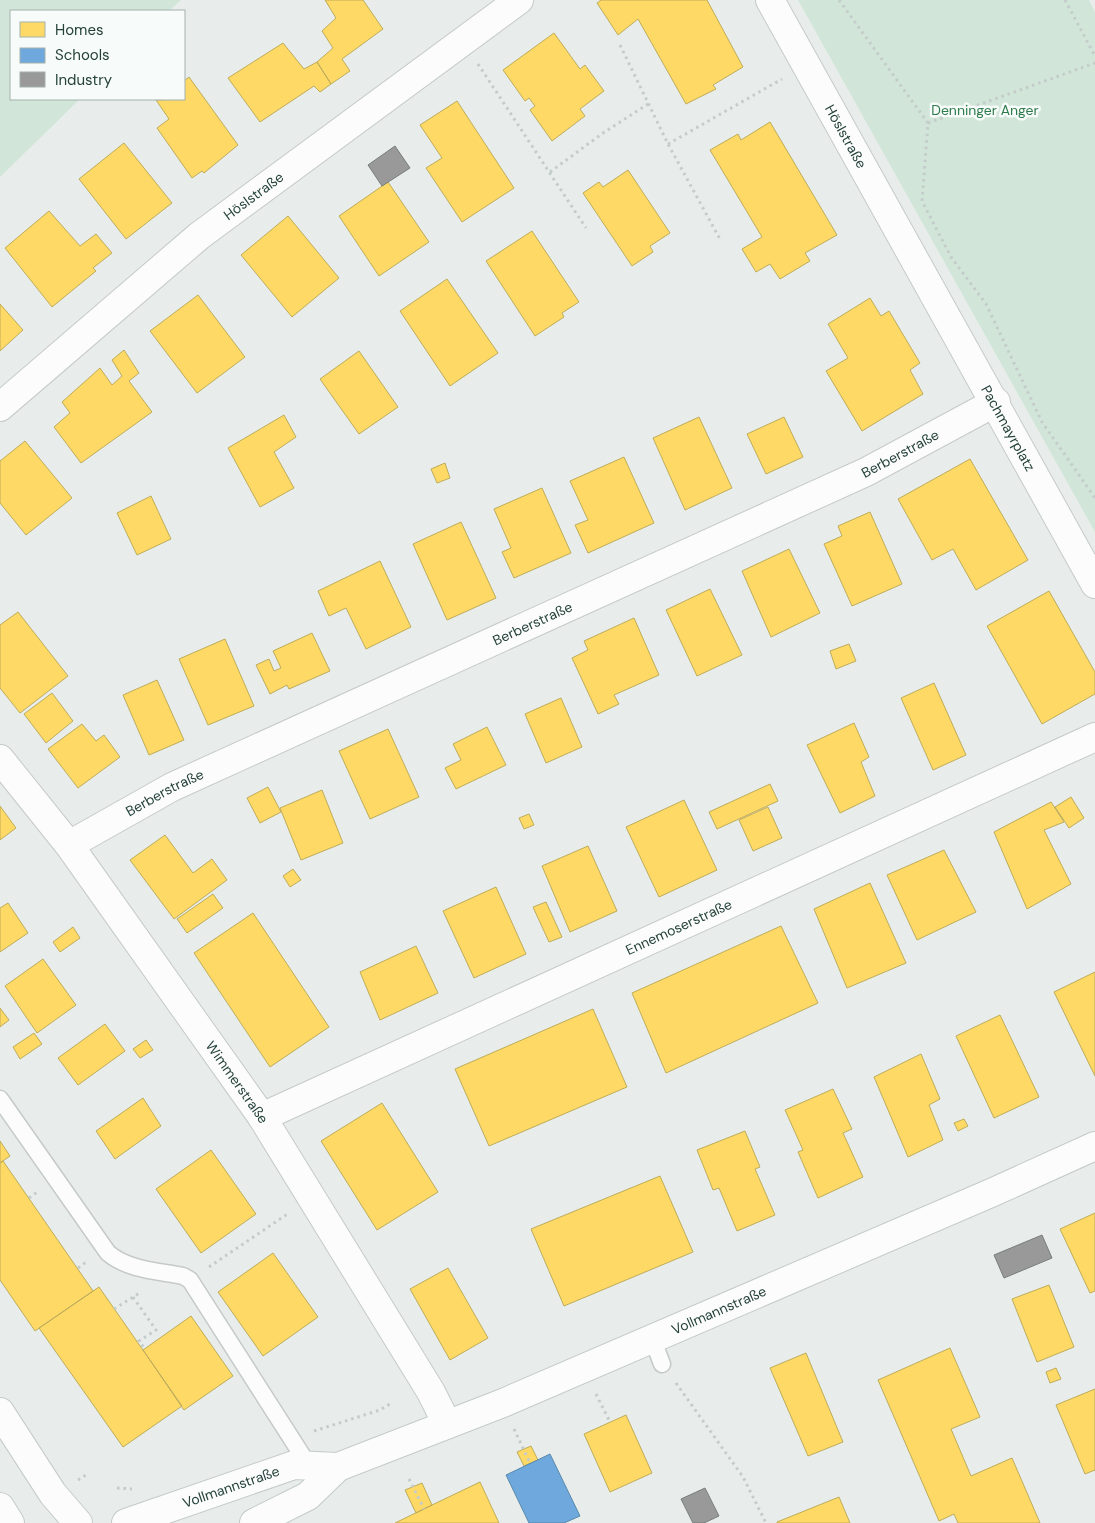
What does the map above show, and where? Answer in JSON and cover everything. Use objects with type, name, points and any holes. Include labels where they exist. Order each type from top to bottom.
[{"type":"street","name":"Höslstraße","points":[[0,407],[199,236],[519,0]]},
{"type":"street","name":"Höslstraße","points":[[770,0],[921,273]]},
{"type":"street","name":"Pachmayrplatz","points":[[921,273],[996,402],[1095,584]]},
{"type":"street","name":"Berberstraße","points":[[69,845],[172,787],[866,472],[996,402]]},
{"type":"street","name":"Ennemoserstraße","points":[[262,1117],[1095,737]]},
{"type":"street","name":"Wimmerstraße","points":[[0,759],[69,845],[262,1117],[431,1392],[447,1424]]},
{"type":"street","name":"Vollmannstraße","points":[[254,1523],[308,1496],[338,1467],[503,1403],[991,1193],[1095,1146]]},
{"type":"street","points":[[0,1412],[53,1494],[78,1523]]},
{"type":"street","name":"Vollmannstraße","points":[[126,1523],[294,1465],[338,1467]]},
{"type":"street","points":[[0,1507],[10,1523]]},
{"type":"lane","points":[[0,1099],[108,1254],[117,1261],[127,1265],[183,1276],[190,1280],[309,1466]]},
{"type":"lane","points":[[652,1338],[662,1364]]},
{"type":"path","points":[[839,0],[928,123],[922,201],[951,257],[986,304],[1042,422],[1095,498]]},
{"type":"path","points":[[1066,0],[1095,56]]},
{"type":"path","points":[[463,41],[586,228]]},
{"type":"path","points":[[620,45],[668,144],[721,241]]},
{"type":"path","points":[[928,123],[1095,63]]},
{"type":"path","points":[[668,144],[806,65]]},
{"type":"path","points":[[550,172],[603,133],[648,104]]},
{"type":"path","points":[[190,1280],[311,1197]]},
{"type":"path","points":[[133,1297],[156,1330],[139,1341],[145,1349]]},
{"type":"path","points":[[662,1364],[743,1477],[766,1523]]},
{"type":"path","points":[[596,1393],[610,1422]]},
{"type":"path","points":[[514,1429],[530,1463]]},
{"type":"path","points":[[409,1479],[424,1509]]},
{"type":"green space","points":[[0,0],[181,0],[170,10],[10,10],[10,100],[79,100],[0,177]]},
{"type":"green space","name":"Denninger Anger","points":[[798,0],[1089,0],[1095,12],[1095,532]]},
{"type":"building: Homes","points":[[325,0],[363,0],[383,29],[342,59],[350,71],[331,84],[317,62],[333,48],[322,31],[336,18]]},
{"type":"building: Homes","points":[[601,0],[707,0],[743,67],[713,85],[716,89],[686,104],[638,19],[618,35],[597,3]]},
{"type":"building: Homes","points":[[554,33],[580,69],[585,65],[604,91],[580,109],[585,116],[552,141],[530,110],[535,106],[529,98],[525,101],[503,70]]},
{"type":"building: Homes","points":[[283,43],[304,69],[317,62],[331,84],[320,92],[314,86],[260,122],[228,78]]},
{"type":"building: Homes","points":[[189,77],[238,145],[204,173],[202,171],[192,178],[157,128],[169,119],[156,100],[185,100],[185,80]]},
{"type":"building: Homes","points":[[457,101],[514,188],[462,222],[426,168],[442,158],[420,125]]},
{"type":"building: Homes","points":[[770,122],[837,235],[805,253],[810,261],[780,279],[770,264],[756,272],[742,249],[762,237],[710,150],[738,134],[741,140]]},
{"type":"building: Homes","points":[[124,143],[172,203],[126,239],[79,179]]},
{"type":"building: Homes","points":[[628,170],[670,233],[650,246],[653,252],[632,266],[583,193],[599,182],[603,187]]},
{"type":"building: Homes","points":[[388,182],[429,242],[379,276],[339,216]]},
{"type":"building: Homes","points":[[49,211],[80,246],[96,234],[112,253],[93,268],[96,271],[52,307],[5,248]]},
{"type":"building: Homes","points":[[288,216],[339,278],[292,317],[241,255]]},
{"type":"building: Homes","points":[[532,231],[579,302],[562,313],[564,317],[535,336],[486,261]]},
{"type":"building: Homes","points":[[447,279],[498,353],[450,386],[400,311]]},
{"type":"building: Homes","points":[[198,295],[245,357],[197,393],[150,331]]},
{"type":"building: Homes","points":[[870,298],[881,316],[889,311],[920,363],[910,370],[923,394],[862,431],[826,371],[848,358],[828,324]]},
{"type":"building: Homes","points":[[0,304],[23,330],[0,351]]},
{"type":"building: Homes","points":[[124,350],[139,373],[129,381],[152,412],[81,463],[54,427],[70,413],[62,402],[100,368],[112,385],[122,376],[112,360]]},
{"type":"building: Homes","points":[[359,351],[398,407],[359,434],[320,379]]},
{"type":"building: Homes","points":[[284,415],[296,437],[274,452],[294,488],[260,507],[228,448]]},
{"type":"building: Homes","points":[[699,417],[732,488],[685,510],[653,438]]},
{"type":"building: Homes","points":[[784,417],[803,457],[766,474],[747,434]]},
{"type":"building: Homes","points":[[25,441],[72,498],[26,535],[0,503],[0,461]]},
{"type":"building: Homes","points":[[624,457],[654,523],[588,553],[575,525],[588,520],[570,481]]},
{"type":"building: Homes","points":[[970,459],[1028,560],[976,590],[953,549],[932,560],[898,499]]},
{"type":"building: Homes","points":[[445,463],[450,478],[437,483],[431,469]]},
{"type":"building: Homes","points":[[542,488],[571,553],[514,578],[502,552],[511,548],[494,509]]},
{"type":"building: Homes","points":[[151,496],[171,539],[137,555],[117,513]]},
{"type":"building: Homes","points":[[870,512],[902,584],[852,606],[824,544],[842,536],[838,526]]},
{"type":"building: Homes","points":[[461,522],[496,598],[447,620],[413,544]]},
{"type":"building: Homes","points":[[789,549],[820,613],[771,637],[742,571]]},
{"type":"building: Homes","points":[[380,561],[411,627],[366,649],[346,608],[329,616],[318,591]]},
{"type":"building: Homes","points":[[710,589],[742,655],[697,676],[666,610]]},
{"type":"building: Homes","points":[[1049,591],[1095,672],[1095,694],[1042,724],[987,626]]},
{"type":"building: Homes","points":[[18,612],[68,676],[20,713],[0,688],[0,625]]},
{"type":"building: Homes","points":[[634,618],[659,675],[614,695],[619,704],[598,714],[572,658],[588,650],[584,641]]},
{"type":"building: Homes","points":[[312,633],[330,671],[289,689],[287,685],[270,694],[256,665],[269,659],[274,671],[281,668],[273,651]]},
{"type":"building: Homes","points":[[225,639],[254,706],[208,725],[179,659]]},
{"type":"building: Homes","points":[[849,644],[856,661],[836,669],[830,651]]},
{"type":"building: Homes","points":[[157,680],[184,740],[149,755],[123,695]]},
{"type":"building: Homes","points":[[934,683],[966,755],[933,770],[901,698]]},
{"type":"building: Homes","points":[[52,693],[73,721],[46,743],[24,714]]},
{"type":"building: Homes","points":[[561,698],[582,747],[546,763],[525,714]]},
{"type":"building: Homes","points":[[854,723],[869,757],[861,762],[875,796],[840,813],[807,745]]},
{"type":"building: Homes","points":[[82,724],[96,741],[104,735],[120,757],[78,788],[48,749]]},
{"type":"building: Homes","points":[[487,727],[506,765],[456,789],[445,768],[461,760],[453,744]]},
{"type":"building: Homes","points":[[388,729],[419,797],[370,819],[339,751]]},
{"type":"building: Homes","points":[[770,784],[778,801],[717,829],[709,812]]},
{"type":"building: Homes","points":[[268,787],[281,812],[260,823],[247,798]]},
{"type":"building: Homes","points":[[322,790],[343,843],[301,860],[280,808]]},
{"type":"building: Homes","points":[[1071,797],[1084,818],[1069,828],[1055,807]]},
{"type":"building: Homes","points":[[684,800],[717,870],[659,897],[626,827]]},
{"type":"building: Homes","points":[[1051,802],[1064,822],[1044,830],[1071,884],[1027,909],[994,832]]},
{"type":"building: Homes","points":[[0,806],[16,828],[0,840]]},
{"type":"building: Homes","points":[[768,807],[782,838],[753,851],[739,820]]},
{"type":"building: Homes","points":[[529,814],[534,825],[524,829],[519,818]]},
{"type":"building: Homes","points":[[165,835],[193,873],[212,859],[227,880],[174,919],[130,860]]},
{"type":"building: Homes","points":[[588,846],[617,911],[570,932],[542,866]]},
{"type":"building: Homes","points":[[944,850],[976,912],[917,940],[887,875]]},
{"type":"building: Homes","points":[[293,869],[301,880],[290,887],[283,876]]},
{"type":"building: Homes","points":[[870,883],[906,963],[847,988],[814,909]]},
{"type":"building: Homes","points":[[496,887],[526,954],[474,978],[443,911]]},
{"type":"building: Homes","points":[[213,894],[223,908],[187,933],[177,919]]},
{"type":"building: Homes","points":[[546,902],[562,937],[549,942],[533,907]]},
{"type":"building: Homes","points":[[8,903],[28,933],[0,952],[0,908]]},
{"type":"building: Homes","points":[[253,913],[329,1027],[270,1067],[194,953]]},
{"type":"building: Homes","points":[[781,926],[818,1003],[666,1073],[632,993]]},
{"type":"building: Homes","points":[[73,927],[80,938],[60,952],[53,942]]},
{"type":"building: Homes","points":[[416,946],[438,993],[380,1020],[360,972]]},
{"type":"building: Homes","points":[[43,959],[76,1005],[37,1033],[5,986]]},
{"type":"building: Homes","points":[[1095,972],[1095,1076],[1054,992]]},
{"type":"building: Homes","points":[[0,1008],[9,1020],[0,1027]]},
{"type":"building: Homes","points":[[593,1009],[627,1087],[489,1146],[455,1069]]},
{"type":"building: Homes","points":[[1000,1015],[1039,1097],[994,1118],[956,1036]]},
{"type":"building: Homes","points":[[105,1024],[125,1051],[78,1085],[58,1058]]},
{"type":"building: Homes","points":[[34,1033],[42,1044],[20,1059],[13,1047]]},
{"type":"building: Homes","points":[[146,1040],[153,1050],[140,1058],[133,1049]]},
{"type":"building: Homes","points":[[921,1054],[940,1099],[929,1105],[943,1140],[908,1157],[874,1077]]},
{"type":"building: Homes","points":[[833,1089],[852,1129],[843,1133],[863,1177],[818,1198],[798,1152],[803,1150],[785,1110]]},
{"type":"building: Homes","points":[[143,1098],[161,1126],[115,1159],[96,1131]]},
{"type":"building: Homes","points":[[382,1103],[438,1192],[377,1230],[321,1141]]},
{"type":"building: Homes","points":[[964,1119],[968,1126],[958,1131],[954,1123]]},
{"type":"building: Homes","points":[[745,1131],[760,1167],[755,1169],[775,1215],[737,1231],[719,1188],[713,1190],[697,1150]]},
{"type":"building: Homes","points":[[0,1141],[10,1156],[0,1163]]},
{"type":"building: Homes","points":[[211,1150],[256,1214],[201,1253],[156,1189]]},
{"type":"building: Homes","points":[[3,1161],[93,1291],[35,1331],[0,1280],[0,1163]]},
{"type":"building: Homes","points":[[660,1176],[693,1252],[564,1306],[531,1229]]},
{"type":"building: Homes","points":[[1095,1213],[1095,1291],[1090,1293],[1060,1229]]},
{"type":"building: Homes","points":[[273,1253],[318,1317],[263,1356],[218,1292]]},
{"type":"building: Homes","points":[[448,1268],[488,1338],[450,1360],[410,1289]]},
{"type":"building: Homes","points":[[1049,1285],[1074,1347],[1037,1362],[1012,1299]]},
{"type":"building: Homes","points":[[99,1287],[182,1406],[123,1447],[39,1328]]},
{"type":"building: Homes","points":[[191,1316],[233,1376],[184,1410],[143,1350]]},
{"type":"building: Homes","points":[[950,1348],[980,1417],[951,1429],[971,1476],[1012,1458],[1040,1523],[958,1523],[954,1514],[939,1521],[878,1380]]},
{"type":"building: Homes","points":[[806,1353],[843,1442],[808,1456],[770,1368]]},
{"type":"building: Homes","points":[[1056,1368],[1061,1379],[1050,1383],[1046,1372]]},
{"type":"building: Homes","points":[[1095,1389],[1095,1470],[1085,1474],[1056,1405]]},
{"type":"building: Homes","points":[[626,1415],[652,1473],[610,1492],[584,1434]]},
{"type":"building: Homes","points":[[531,1446],[538,1460],[524,1466],[517,1452]]},
{"type":"building: Homes","points":[[480,1482],[499,1523],[395,1523],[432,1505]]},
{"type":"building: Homes","points":[[422,1483],[432,1505],[416,1513],[405,1490]]},
{"type":"building: Homes","points":[[839,1497],[850,1523],[777,1523],[777,1522]]},
{"type":"building: Schools","points":[[550,1454],[580,1516],[564,1523],[529,1523],[506,1475]]},
{"type":"building: Industry","points":[[395,146],[410,168],[382,186],[368,165]]},
{"type":"building: Industry","points":[[1042,1235],[1052,1258],[1004,1278],[994,1255]]},
{"type":"building: Industry","points":[[705,1488],[719,1516],[704,1523],[693,1523],[681,1499]]}]
